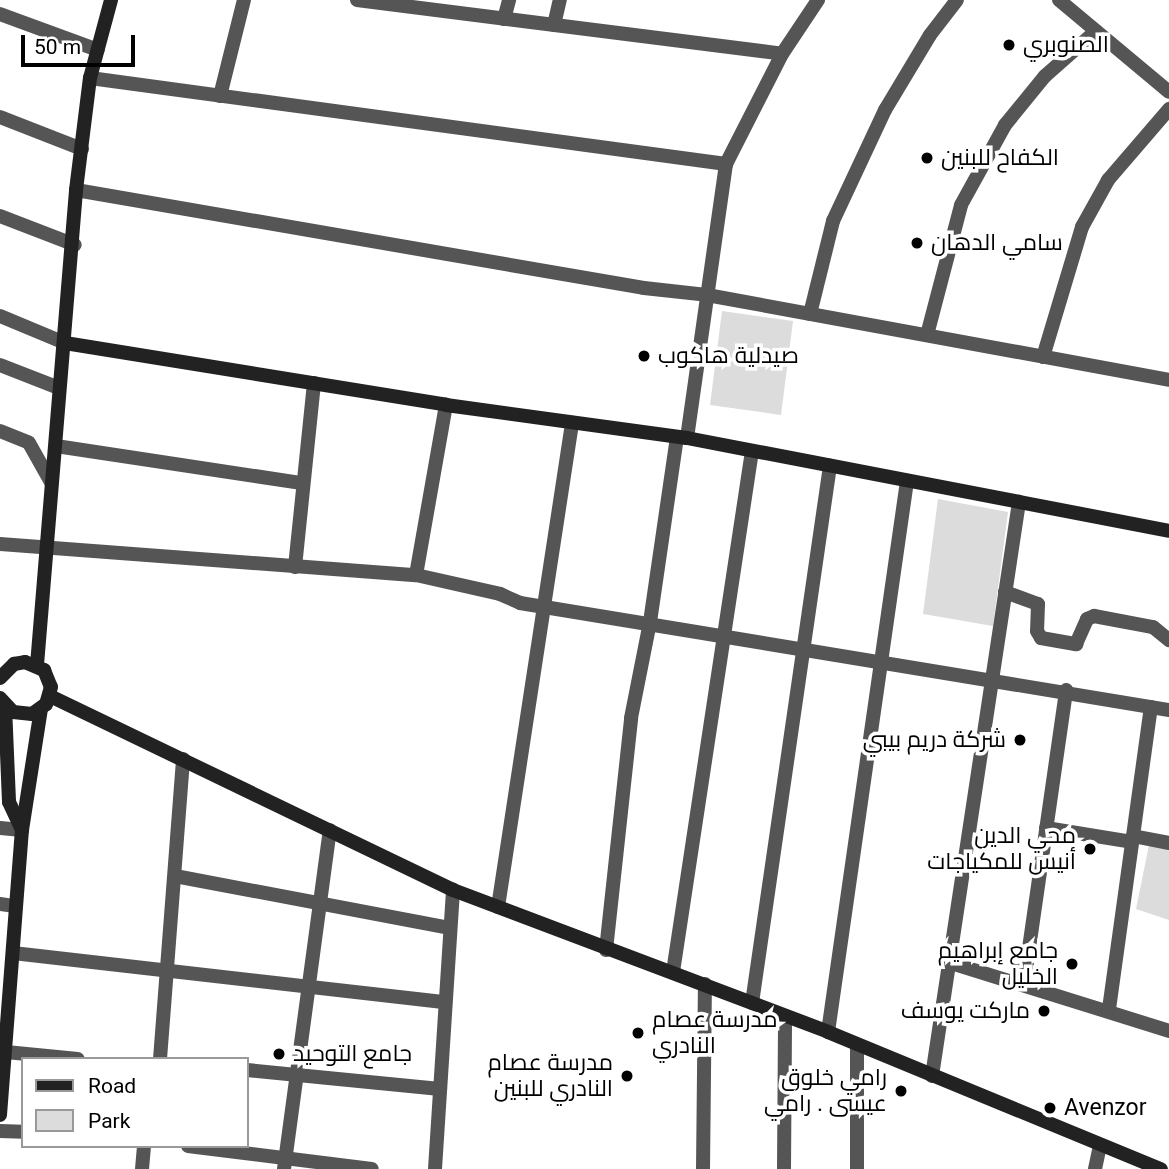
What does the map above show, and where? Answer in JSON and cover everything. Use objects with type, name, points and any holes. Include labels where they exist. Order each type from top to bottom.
[{"type":"main road","points":[[37,665],[59,388],[75,245],[76,190],[90,78],[111,0]]},
{"type":"main road","points":[[65,343],[446,405],[682,438],[1169,531]]},
{"type":"main road","points":[[0,656],[13,664],[37,665],[49,678],[50,696],[41,709],[22,831],[5,986],[6,1052],[0,1115]]},
{"type":"main road","points":[[0,678],[13,664]]},
{"type":"main road","points":[[50,696],[453,890],[828,1032],[1161,1169]]},
{"type":"main road","points":[[3,702],[23,715],[41,709]]},
{"type":"main road","points":[[3,702],[9,802],[22,831]]},
{"type":"street","points":[[220,96],[244,0]]},
{"type":"street","points":[[357,0],[446,6],[504,19],[782,54]]},
{"type":"street","points":[[504,19],[509,0]]},
{"type":"street","points":[[554,25],[560,0]]},
{"type":"street","points":[[606,950],[631,718],[707,295],[726,164],[782,54],[818,0]]},
{"type":"street","points":[[810,314],[833,221],[885,110],[930,35],[957,0]]},
{"type":"street","points":[[1059,0],[1169,92]]},
{"type":"street","points":[[0,14],[98,50]]},
{"type":"street","points":[[927,335],[961,205],[1005,125],[1045,76],[1096,31]]},
{"type":"street","points":[[90,78],[726,164]]},
{"type":"street","points":[[1043,357],[1083,227],[1108,180],[1169,109]]},
{"type":"street","points":[[0,117],[82,149]]},
{"type":"street","points":[[76,190],[644,288],[707,295],[1043,357],[1168,377]]},
{"type":"street","points":[[0,216],[75,245]]},
{"type":"street","points":[[0,316],[65,343]]},
{"type":"street","points":[[0,365],[59,388]]},
{"type":"street","points":[[295,567],[300,484],[313,383]]},
{"type":"street","points":[[416,575],[446,405]]},
{"type":"street","points":[[498,907],[572,423]]},
{"type":"street","points":[[0,431],[29,443],[51,482]]},
{"type":"street","points":[[56,446],[300,484]]},
{"type":"street","points":[[673,972],[727,635],[752,451]]},
{"type":"street","points":[[752,1003],[830,466]]},
{"type":"street","points":[[828,1032],[907,481]]},
{"type":"street","points":[[932,1076],[1019,502]]},
{"type":"street","points":[[0,544],[45,549],[239,559],[295,567],[416,575],[500,594],[520,603],[1066,690],[1169,710]]},
{"type":"street","points":[[1005,592],[1038,604],[1037,631],[1041,638],[1076,644],[1087,619],[1094,616],[1153,627],[1169,640]]},
{"type":"street","points":[[1024,983],[1066,690]]},
{"type":"street","points":[[1109,1009],[1151,707]]},
{"type":"street","points":[[160,1057],[169,971],[183,759]]},
{"type":"street","points":[[0,828],[22,831]]},
{"type":"street","points":[[1046,828],[1169,843]]},
{"type":"street","points":[[284,1164],[330,830]]},
{"type":"street","points":[[175,876],[319,900],[449,928]]},
{"type":"street","points":[[435,1169],[453,890]]},
{"type":"street","points":[[0,904],[15,906]]},
{"type":"street","points":[[8,956],[445,1002]]},
{"type":"street","points":[[948,962],[1109,1009],[1169,1031]]},
{"type":"street","points":[[703,1169],[705,984]]},
{"type":"street","points":[[784,1169],[785,1016]]},
{"type":"street","points":[[857,1045],[857,1169]]},
{"type":"street","points":[[6,1052],[57,1057]]},
{"type":"street","points":[[248,1070],[440,1089]]},
{"type":"street","points":[[0,1131],[21,1132]]},
{"type":"street","points":[[1095,1169],[1100,1146]]},
{"type":"street","points":[[142,1169],[144,1148]]},
{"type":"street","points":[[199,1148],[284,1164],[372,1169]]},
{"type":"green space","points":[[722,311],[793,321],[781,415],[710,405]]},
{"type":"green space","points":[[938,499],[1008,512],[993,626],[923,614]]},
{"type":"green space","points":[[1149,845],[1169,849],[1169,920],[1136,909]]},
{"type":"place","name":"الصنوبري","points":[[1009,45]]},
{"type":"place","name":"الكفاح للبنين","points":[[927,158]]},
{"type":"place","name":"سامي الدهان","points":[[917,243]]},
{"type":"place","name":"صيدلية هاكوب","points":[[644,356]]},
{"type":"place","name":"شركة دريم بيبي","points":[[1020,740]]},
{"type":"place","name":"محي الدين أنيس للمكياجات","points":[[1090,849]]},
{"type":"place","name":"جامع إبراهيم الخليل","points":[[1072,964]]},
{"type":"place","name":"ماركت يوسف","points":[[1044,1011]]},
{"type":"place","name":"مدرسة عصام النادري","points":[[638,1033]]},
{"type":"place","name":"جامع التوحيد","points":[[279,1054]]},
{"type":"place","name":"مدرسة عصام النادري للبنين","points":[[627,1076]]},
{"type":"place","name":"رامي خلوق عيسى . رامي","points":[[901,1091]]},
{"type":"place","name":"Avenzor","points":[[1050,1108]]}]
